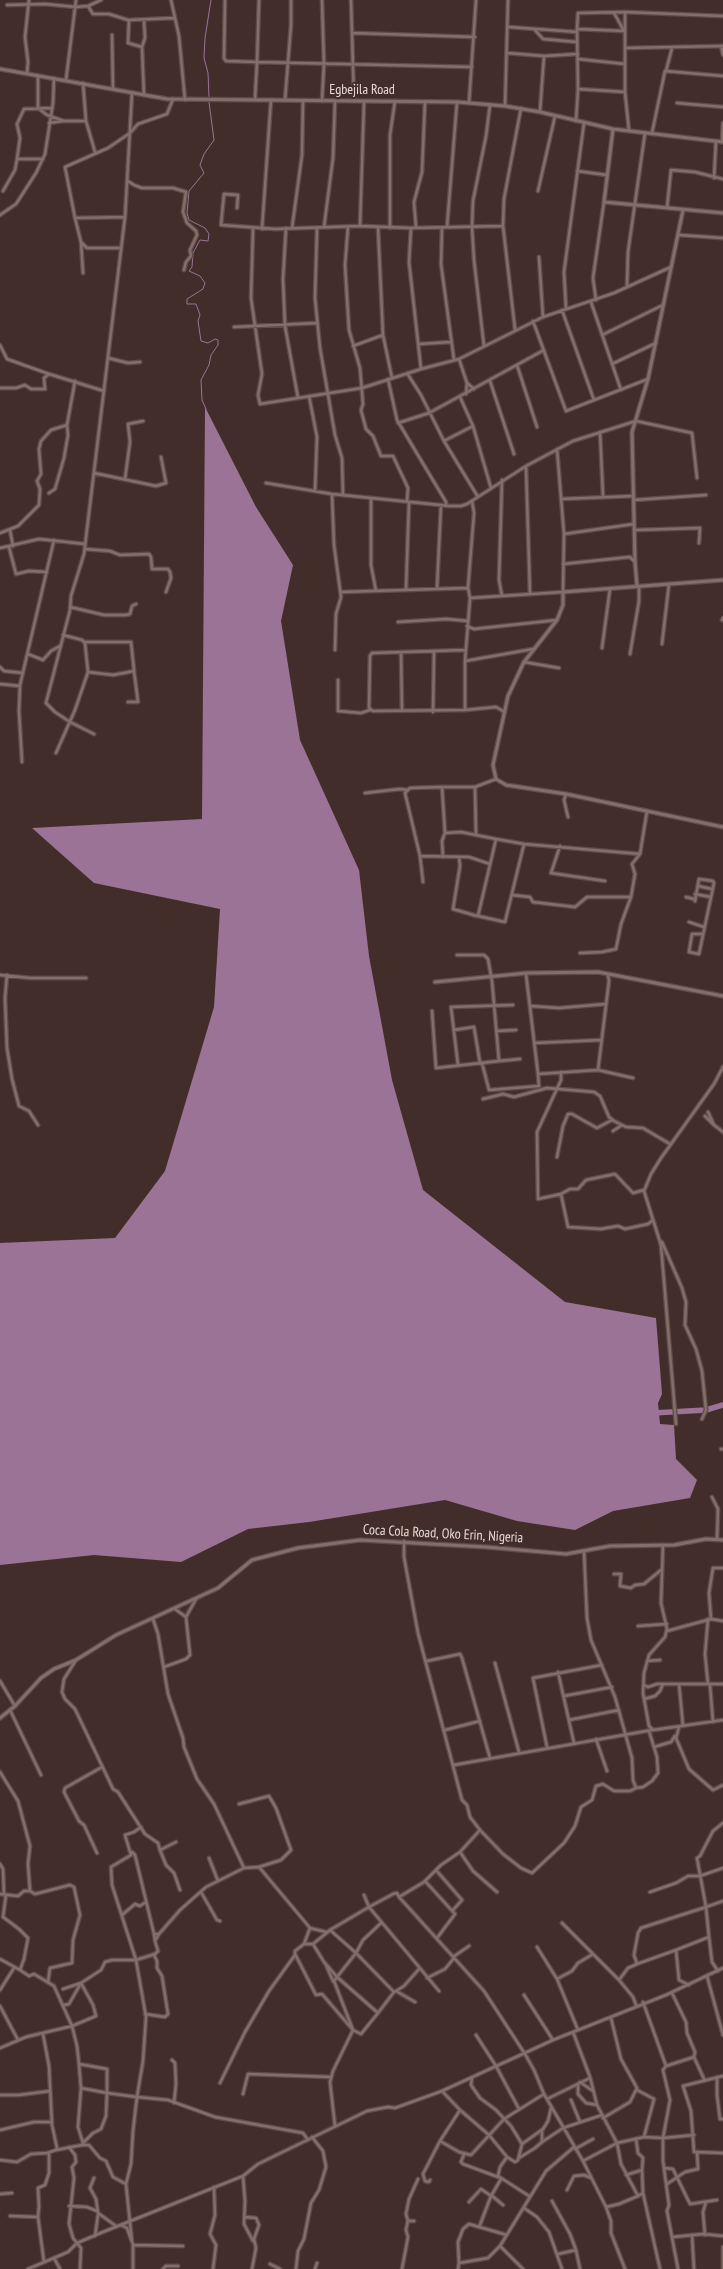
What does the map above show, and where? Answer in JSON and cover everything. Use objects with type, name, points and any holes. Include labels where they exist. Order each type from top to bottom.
[{"type":"street","points":[[66,80],[76,0]]},
{"type":"street","points":[[7,5],[29,2],[76,7],[88,6],[101,0]]},
{"type":"street","points":[[171,0],[178,36],[185,100]]},
{"type":"street","points":[[225,0],[224,58],[226,61],[472,67]]},
{"type":"street","points":[[255,99],[259,0]]},
{"type":"street","points":[[285,100],[291,0]]},
{"type":"street","points":[[322,0],[324,64],[322,101]]},
{"type":"street","points":[[351,0],[354,33],[354,101]]},
{"type":"street","points":[[469,103],[475,37],[476,0]]},
{"type":"street","points":[[505,106],[509,27],[508,0]]},
{"type":"street","points":[[27,73],[26,37],[29,2]]},
{"type":"street","points":[[88,6],[93,14],[109,14],[129,20],[144,21],[175,18]]},
{"type":"street","points":[[625,12],[625,64],[629,131]]},
{"type":"street","points":[[576,121],[578,13],[625,12],[723,16]]},
{"type":"street","points":[[614,13],[624,31]]},
{"type":"street","points":[[129,20],[128,42],[142,47]]},
{"type":"street","points":[[144,21],[142,47],[144,95]]},
{"type":"street","points":[[509,27],[577,31],[624,31]]},
{"type":"street","points":[[533,28],[543,39],[577,42]]},
{"type":"street","points":[[354,33],[475,37]]},
{"type":"street","points":[[112,35],[113,89]]},
{"type":"street","points":[[625,48],[722,46],[723,55]]},
{"type":"street","points":[[652,133],[665,71],[672,48]]},
{"type":"street","points":[[507,53],[544,56],[578,54]]},
{"type":"street","points":[[540,112],[544,56]]},
{"type":"street","points":[[578,59],[625,64]]},
{"type":"street","name":"Egbejila Road","points":[[0,69],[132,93],[185,100],[255,99],[457,102],[505,106],[613,129],[722,142]]},
{"type":"street","points":[[665,71],[723,76]]},
{"type":"street","points":[[38,75],[38,108]]},
{"type":"street","points":[[0,215],[16,204],[43,159],[47,145],[54,78]]},
{"type":"street","points":[[83,83],[86,121],[95,152]]},
{"type":"street","points":[[578,89],[626,92]]},
{"type":"street","points":[[94,734],[70,722],[46,703],[64,635],[71,596],[85,549],[128,190],[132,93]]},
{"type":"street","points":[[83,272],[80,250],[81,242],[65,167],[95,152],[108,148],[130,133],[138,124],[167,114],[173,99]]},
{"type":"street","points":[[262,229],[271,100]]},
{"type":"street","points":[[292,228],[302,155],[303,101]]},
{"type":"street","points":[[324,227],[333,158],[335,101]]},
{"type":"street","points":[[390,228],[390,135],[395,101]]},
{"type":"street","points":[[360,226],[364,102]]},
{"type":"street","points":[[416,227],[414,202],[422,172],[425,102]]},
{"type":"street","points":[[447,227],[457,102]]},
{"type":"street","points":[[677,103],[723,108]]},
{"type":"street","points":[[484,347],[472,227],[473,200],[486,136],[490,105]]},
{"type":"street","points":[[38,108],[50,116],[64,121]]},
{"type":"street","points":[[3,191],[15,170],[20,138],[17,124],[24,109],[52,108]]},
{"type":"street","points":[[515,329],[503,226],[505,195],[521,108]]},
{"type":"street","points":[[538,192],[555,116]]},
{"type":"street","points":[[49,123],[86,121]]},
{"type":"street","points":[[566,308],[564,272],[584,123]]},
{"type":"street","points":[[722,142],[723,123]]},
{"type":"street","points":[[596,300],[593,278],[613,129]]},
{"type":"street","points":[[627,286],[628,252],[645,133]]},
{"type":"street","points":[[714,178],[716,141]]},
{"type":"street","points":[[17,159],[43,159]]},
{"type":"street","points":[[667,208],[671,170],[695,172],[723,179]]},
{"type":"street","points":[[577,171],[608,176]]},
{"type":"street","points":[[128,180],[134,185],[146,188],[173,188],[186,192],[183,212],[188,224],[196,231],[197,235],[190,250],[191,256],[186,262],[184,270]]},
{"type":"street","points":[[128,190],[134,185]]},
{"type":"street","points":[[237,208],[238,195],[224,194],[222,225],[253,229],[318,229],[324,227],[360,226],[411,228],[503,226]]},
{"type":"street","points":[[604,202],[723,213]]},
{"type":"street","points":[[630,654],[639,601],[635,562],[636,530],[632,432],[648,379],[673,266],[683,210]]},
{"type":"street","points":[[75,218],[125,217]]},
{"type":"street","points":[[348,227],[345,265],[349,330],[360,368],[363,404],[361,410],[366,429],[372,436],[381,456],[393,456],[408,488],[406,589]]},
{"type":"street","points":[[378,227],[382,335],[392,378]]},
{"type":"street","points":[[442,227],[442,264],[454,360]]},
{"type":"street","points":[[286,228],[283,279],[285,326],[298,398]]},
{"type":"street","points":[[411,228],[409,262],[421,369]]},
{"type":"street","points":[[253,229],[251,298],[262,374],[258,394],[260,404],[362,388],[459,359],[515,329],[566,308],[591,302],[673,266]]},
{"type":"street","points":[[318,229],[314,286],[317,323],[335,435],[342,458],[343,495]]},
{"type":"street","points":[[679,235],[723,238]]},
{"type":"street","points":[[81,242],[87,248]]},
{"type":"street","points":[[80,250],[87,248],[121,248]]},
{"type":"street","points":[[539,257],[543,317]]},
{"type":"street","points":[[591,302],[621,390]]},
{"type":"street","points":[[602,335],[664,304]]},
{"type":"street","points":[[562,310],[594,400]]},
{"type":"street","points":[[534,321],[566,411],[648,379]]},
{"type":"street","points":[[234,327],[317,323]]},
{"type":"street","points":[[353,346],[382,335]]},
{"type":"street","points":[[419,344],[452,342]]},
{"type":"street","points":[[612,364],[656,343]]},
{"type":"street","points":[[0,345],[7,358],[49,374],[104,391]]},
{"type":"street","points":[[398,423],[429,413],[544,350]]},
{"type":"street","points":[[108,358],[128,363],[140,362]]},
{"type":"street","points":[[459,359],[467,383],[466,394]]},
{"type":"street","points":[[517,365],[537,428]]},
{"type":"street","points":[[407,373],[422,396],[444,441],[478,497]]},
{"type":"street","points":[[0,388],[16,388],[25,385],[31,389],[44,388],[44,378],[49,374]]},
{"type":"street","points":[[388,380],[398,423],[446,502],[446,506]]},
{"type":"street","points":[[49,493],[55,489],[64,458],[68,435],[67,425],[75,381]]},
{"type":"street","points":[[490,381],[514,454]]},
{"type":"street","points":[[467,383],[474,389]]},
{"type":"street","points":[[309,396],[317,437],[315,491]]},
{"type":"street","points":[[460,397],[473,426],[491,488]]},
{"type":"street","points":[[125,479],[130,442],[128,424],[143,420]]},
{"type":"street","points":[[266,483],[332,494],[461,506],[572,440],[636,421],[692,433],[697,478]]},
{"type":"street","points":[[0,533],[10,530],[28,518],[39,505],[40,489],[38,480],[42,474],[39,449],[42,439],[51,430],[67,425]]},
{"type":"street","points":[[444,441],[473,426]]},
{"type":"street","points":[[600,432],[603,496]]},
{"type":"street","points":[[557,448],[564,534],[563,606],[557,620],[524,662],[508,696],[493,765],[496,779],[506,785],[566,794],[723,827]]},
{"type":"street","points":[[94,473],[156,486],[166,484],[161,456]]},
{"type":"street","points":[[526,466],[530,595]]},
{"type":"street","points":[[502,480],[499,580],[502,596]]},
{"type":"street","points":[[496,484],[501,489]]},
{"type":"street","points":[[332,494],[334,545],[341,592],[336,614],[335,650]]},
{"type":"street","points":[[562,499],[603,496],[634,498],[706,496]]},
{"type":"street","points":[[371,498],[371,565],[376,591]]},
{"type":"street","points":[[465,710],[465,650],[470,598],[468,588],[474,513],[472,501]]},
{"type":"street","points":[[437,588],[441,505]]},
{"type":"street","points":[[564,534],[635,524]]},
{"type":"street","points":[[636,530],[700,528],[699,543]]},
{"type":"street","points":[[10,530],[16,574],[29,571],[47,572]]},
{"type":"street","points":[[0,548],[39,539],[85,544]]},
{"type":"street","points":[[22,762],[18,711],[20,686],[54,540]]},
{"type":"street","points":[[85,549],[105,550],[120,555],[148,554],[151,557],[152,569],[168,570],[170,572],[171,578],[166,592]]},
{"type":"street","points":[[563,564],[630,557],[635,562]]},
{"type":"street","points":[[470,598],[723,580]]},
{"type":"street","points":[[662,644],[669,584]]},
{"type":"street","points":[[341,592],[468,588]]},
{"type":"street","points":[[602,648],[610,589]]},
{"type":"street","points":[[70,607],[90,613],[126,615],[130,614],[132,606],[136,604]]},
{"type":"street","points":[[398,622],[446,619],[468,621]]},
{"type":"street","points":[[467,626],[474,629],[557,620]]},
{"type":"street","points":[[64,635],[84,642],[131,642],[138,702],[128,702]]},
{"type":"street","points":[[56,753],[85,686],[88,672],[84,642]]},
{"type":"street","points":[[28,654],[43,660],[51,651],[61,645]]},
{"type":"street","points":[[370,710],[370,654],[374,652],[402,653],[465,650]]},
{"type":"street","points":[[465,661],[533,650]]},
{"type":"street","points":[[433,712],[434,652]]},
{"type":"street","points":[[402,653],[402,711]]},
{"type":"street","points":[[524,662],[560,668]]},
{"type":"street","points":[[0,667],[4,671],[24,674]]},
{"type":"street","points":[[88,672],[113,675],[134,671]]},
{"type":"street","points":[[338,680],[338,711],[361,713],[370,710],[433,712],[496,707],[504,711]]},
{"type":"street","points":[[0,684],[20,686]]},
{"type":"street","points":[[365,793],[400,789],[408,790],[410,788],[475,787],[496,779]]},
{"type":"street","points":[[442,787],[445,833],[442,841],[443,857]]},
{"type":"street","points":[[475,787],[476,834]]},
{"type":"street","points":[[408,790],[405,793],[420,856],[422,882]]},
{"type":"street","points":[[566,794],[564,800],[568,817]]},
{"type":"street","points":[[580,953],[616,949],[621,924],[631,897],[635,874],[632,864],[640,854],[647,811]]},
{"type":"street","points":[[445,833],[461,832],[524,844],[640,854]]},
{"type":"street","points":[[478,916],[496,839]]},
{"type":"street","points":[[459,857],[460,866],[453,909],[505,922],[524,844]]},
{"type":"street","points":[[560,846],[551,873],[605,881]]},
{"type":"street","points":[[420,856],[469,857],[490,864]]},
{"type":"street","points":[[686,897],[695,900],[699,879],[713,881],[711,897],[699,954],[689,952],[692,934],[703,934]]},
{"type":"street","points":[[698,886],[712,889]]},
{"type":"street","points":[[695,894],[711,897]]},
{"type":"street","points":[[512,895],[530,898],[533,902],[575,906],[587,897],[631,897]]},
{"type":"street","points":[[689,922],[704,927]]},
{"type":"street","points":[[458,955],[484,955],[488,959],[499,1061]]},
{"type":"street","points":[[435,982],[526,974],[592,972],[608,973],[723,996]]},
{"type":"street","points":[[598,1070],[609,981],[608,973]]},
{"type":"street","points":[[454,1030],[474,1027],[481,1063],[489,1090],[539,1086],[526,974]]},
{"type":"street","points":[[0,975],[30,978],[86,978]]},
{"type":"street","points":[[7,975],[5,998],[7,1048],[13,1081],[19,1106],[29,1111],[38,1125]]},
{"type":"street","points":[[530,1006],[560,1008],[606,1004]]},
{"type":"street","points":[[458,1066],[451,1007],[513,1005]]},
{"type":"street","points":[[432,1011],[436,1068],[520,1058]]},
{"type":"street","points":[[496,1032],[516,1030]]},
{"type":"street","points":[[534,1043],[602,1040]]},
{"type":"street","points":[[702,1419],[706,1410],[702,1371],[696,1349],[684,1325],[686,1302],[682,1288],[653,1220],[644,1190],[651,1174],[670,1144],[714,1084],[723,1067]]},
{"type":"street","points":[[538,1074],[598,1070],[633,1078]]},
{"type":"street","points":[[561,1072],[561,1080],[537,1132],[536,1171],[538,1199],[578,1189],[586,1180],[615,1174],[633,1193],[644,1190]]},
{"type":"street","points":[[482,1099],[503,1094],[514,1097],[547,1088],[594,1092],[600,1096],[612,1120],[622,1125],[643,1128],[670,1144]]},
{"type":"street","points":[[708,1112],[714,1125]]},
{"type":"street","points":[[557,1157],[563,1126],[568,1114],[572,1114],[597,1128],[612,1120]]},
{"type":"street","points":[[705,1116],[723,1132]]},
{"type":"street","points":[[613,1131],[622,1125]]},
{"type":"street","points":[[561,1194],[568,1227],[601,1229],[618,1226],[625,1229],[648,1224],[653,1220]]},
{"type":"street","points":[[660,1238],[676,1424]]},
{"type":"street","points":[[712,1497],[718,1509],[717,1539]]},
{"type":"street","name":"Coca Cola Road, Oko Erin, Nigeria","points":[[0,1718],[15,1706],[41,1678],[76,1660],[116,1635],[218,1588],[252,1560],[298,1548],[360,1540],[404,1541],[566,1554],[610,1546],[674,1545],[706,1539],[723,1540]]},
{"type":"street","points":[[404,1541],[404,1557],[418,1633],[427,1661],[462,1800],[467,1805],[470,1817],[480,1830],[521,1868],[532,1873],[564,1842],[578,1819],[581,1807],[592,1800],[596,1786],[603,1784],[614,1791],[630,1791],[643,1787],[652,1781],[658,1773],[651,1730],[646,1718],[644,1684],[647,1661],[652,1651],[665,1637],[667,1632],[667,1624],[661,1604],[663,1545]]},
{"type":"street","points":[[584,1551],[587,1618],[591,1640],[612,1687],[619,1710],[632,1758],[633,1780],[636,1788]]},
{"type":"street","points":[[713,1722],[705,1654],[710,1619],[709,1593],[713,1568],[723,1568]]},
{"type":"street","points":[[614,1574],[621,1574],[620,1586],[631,1588],[635,1585],[644,1584],[661,1570]]},
{"type":"street","points":[[164,1667],[186,1660],[190,1656],[186,1617],[196,1599]]},
{"type":"street","points":[[175,1609],[186,1617]]},
{"type":"street","points":[[153,1619],[158,1634],[168,1694],[188,1758],[198,1780],[214,1804],[244,1868]]},
{"type":"street","points":[[667,1632],[710,1619],[723,1620]]},
{"type":"street","points":[[638,1626],[667,1624]]},
{"type":"street","points":[[427,1661],[460,1654],[490,1758]]},
{"type":"street","points":[[76,1660],[64,1679],[62,1692],[65,1699],[75,1709],[113,1789],[118,1792],[147,1836],[158,1842],[166,1865],[174,1873],[180,1890]]},
{"type":"street","points":[[647,1661],[660,1660]]},
{"type":"street","points":[[495,1663],[519,1752]]},
{"type":"street","points":[[547,1747],[533,1678],[602,1665]]},
{"type":"street","points":[[558,1672],[574,1743]]},
{"type":"street","points":[[0,1681],[15,1706]]},
{"type":"street","points":[[644,1684],[648,1687],[663,1684],[723,1684]]},
{"type":"street","points":[[644,1699],[655,1696],[663,1684]]},
{"type":"street","points":[[654,1747],[671,1742],[681,1727],[679,1684]]},
{"type":"street","points":[[563,1696],[612,1687]]},
{"type":"street","points":[[10,1710],[41,1775]]},
{"type":"street","points":[[569,1720],[619,1710]]},
{"type":"street","points":[[454,1765],[547,1747],[723,1720]]},
{"type":"street","points":[[445,1730],[480,1722]]},
{"type":"street","points":[[676,1735],[689,1769],[693,1774],[713,1790],[723,1785]]},
{"type":"street","points":[[596,1740],[607,1771]]},
{"type":"street","points":[[97,1853],[84,1825],[79,1821],[64,1792],[65,1788],[102,1766]]},
{"type":"street","points":[[0,1772],[18,1801],[30,1846],[28,1864],[30,1891]]},
{"type":"street","points":[[155,1942],[159,1934],[180,1910],[209,1885],[244,1868],[259,1867],[281,1860],[291,1850],[276,1808],[269,1796],[239,1804]]},
{"type":"street","points":[[718,1971],[712,1962],[706,1907],[697,1858],[700,1856],[713,1831],[723,1823]]},
{"type":"street","points":[[57,1991],[81,1983],[101,1970],[105,1962],[112,1960],[136,1960],[154,1955],[158,1951],[135,1855],[125,1835],[141,1827]]},
{"type":"street","points":[[400,1897],[425,1881],[460,1852],[480,1830]]},
{"type":"street","points":[[160,1850],[176,1842]]},
{"type":"street","points":[[132,1852],[131,1855],[114,1863],[111,1867],[114,1893],[136,1960],[145,2014],[143,2061],[132,2131],[132,2164],[126,2184],[133,2244],[133,2269]]},
{"type":"street","points":[[460,1852],[473,1871],[497,1892]]},
{"type":"street","points":[[209,1858],[218,1881]]},
{"type":"street","points":[[0,1864],[3,1869],[3,1917],[19,1928],[28,1938],[20,1970]]},
{"type":"street","points":[[259,1867],[310,1928],[326,1932]]},
{"type":"street","points":[[650,1892],[676,1883],[688,1876],[700,1876],[723,1868]]},
{"type":"street","points":[[436,1870],[462,1900],[453,1910]]},
{"type":"street","points":[[425,1881],[453,1910],[454,1916],[437,1938]]},
{"type":"street","points":[[3,1895],[18,1896],[24,1891],[30,1891],[35,1894],[70,1885],[74,1887],[80,1915],[73,1940],[72,1963],[50,1968],[48,1982]]},
{"type":"street","points":[[201,1892],[217,1920],[220,1921]]},
{"type":"street","points":[[304,1944],[313,1944],[326,1932],[393,1894],[397,1894],[400,1897],[484,1991],[525,2054],[544,2094],[583,2161],[606,2207],[611,2221],[611,2233],[625,2269]]},
{"type":"street","points":[[364,1895],[369,1907],[381,1923],[439,1991]]},
{"type":"street","points":[[637,1964],[634,1955],[638,1933],[641,1928],[723,1901]]},
{"type":"street","points":[[122,1915],[135,1904],[140,1906],[146,1902]]},
{"type":"street","points":[[334,1982],[356,1953],[363,1940],[381,1923]]},
{"type":"street","points":[[562,1923],[618,1980],[633,1997],[636,2005]]},
{"type":"street","points":[[220,2083],[249,2026],[295,1954],[295,1951],[304,1944],[310,1928]]},
{"type":"street","points":[[330,1930],[395,1992],[415,2002]]},
{"type":"street","points":[[154,1934],[159,1934]]},
{"type":"street","points":[[618,1980],[628,1968],[709,1937]]},
{"type":"street","points":[[313,1944],[334,1982],[353,2030],[330,2082],[335,2126]]},
{"type":"street","points":[[427,1978],[445,1969],[453,1957],[469,1946]]},
{"type":"street","points":[[537,1947],[557,1979],[578,2030]]},
{"type":"street","points":[[676,1950],[679,1980],[690,1985]]},
{"type":"street","points":[[295,1954],[316,1995],[322,1994],[353,2030],[361,2034],[395,1992],[404,1986],[419,1969]]},
{"type":"street","points":[[557,1979],[572,1971],[578,1963],[593,1954]]},
{"type":"street","points":[[145,2014],[165,2018],[168,2014],[162,1976],[157,1968],[157,1961],[154,1955]]},
{"type":"street","points":[[0,1959],[29,1976],[34,1974],[48,1982],[54,1986],[60,1995],[78,2046],[81,2088],[78,2127],[82,2144]]},
{"type":"street","points":[[324,1962],[337,1977],[378,2013]]},
{"type":"street","points":[[0,1990],[14,1968]]},
{"type":"street","points":[[28,2269],[71,2251],[77,2243],[120,2224],[243,2176],[255,2166],[367,2111],[388,2107],[394,2108],[442,2091],[553,2040],[611,2018],[636,2005],[690,1985],[723,1968]]},
{"type":"street","points":[[707,1976],[723,2035]]},
{"type":"street","points":[[64,2005],[69,2004],[81,1983]]},
{"type":"street","points":[[0,2048],[18,2040],[72,2026],[96,2016],[93,2005],[81,1983]]},
{"type":"street","points":[[60,1995],[63,1989]]},
{"type":"street","points":[[672,1992],[686,2022],[687,2033],[695,2052],[694,2057],[704,2079]]},
{"type":"street","points":[[524,1995],[553,2040]]},
{"type":"street","points":[[644,2002],[666,2066]]},
{"type":"street","points":[[0,2006],[18,2040]]},
{"type":"street","points":[[442,2091],[460,2110],[489,2135],[507,2157],[515,2162],[525,2153],[563,2128],[603,2116],[630,2102],[637,2090],[636,2084],[621,2059],[611,2018]]},
{"type":"street","points":[[573,2032],[590,2078],[597,2105],[617,2143],[621,2164],[638,2196]]},
{"type":"street","points":[[43,2034],[56,2150]]},
{"type":"street","points":[[476,2035],[496,2066],[519,2109]]},
{"type":"street","points":[[678,2269],[667,2211],[669,2205],[664,2168],[663,2138],[670,2100],[663,2070],[666,2066],[694,2057]]},
{"type":"street","points":[[172,2060],[175,2063],[176,2084],[174,2103]]},
{"type":"street","points":[[78,2064],[107,2069],[106,2116],[101,2129],[92,2133],[82,2144]]},
{"type":"street","points":[[244,2094],[248,2074],[331,2077]]},
{"type":"street","points":[[472,2076],[471,2085],[480,2098],[516,2132],[525,2153]]},
{"type":"street","points":[[667,2184],[685,2172],[698,2169],[697,2152],[694,2152],[691,2112],[683,2086],[704,2079],[723,2076]]},
{"type":"street","points":[[717,2077],[720,2119],[723,2119]]},
{"type":"street","points":[[547,2098],[590,2078]]},
{"type":"street","points":[[579,2083],[593,2091]]},
{"type":"street","points":[[579,2083],[578,2094],[586,2103],[597,2105]]},
{"type":"street","points":[[81,2088],[174,2103],[215,2117],[303,2133],[308,2140]]},
{"type":"street","points":[[637,2090],[654,2099],[644,2137]]},
{"type":"street","points":[[0,2095],[19,2095],[50,2091]]},
{"type":"street","points":[[440,2141],[464,2154],[473,2154],[504,2119],[544,2094]]},
{"type":"street","points":[[570,2100],[580,2123]]},
{"type":"street","points":[[518,2158],[522,2145],[542,2130],[548,2121],[551,2107]]},
{"type":"street","points":[[402,2269],[408,2237],[406,2214],[409,2200],[418,2179],[423,2176],[440,2141],[460,2110]]},
{"type":"street","points":[[548,2121],[556,2116]]},
{"type":"street","points":[[0,2130],[34,2122],[52,2122]]},
{"type":"street","points":[[542,2130],[542,2142]]},
{"type":"street","points":[[583,2161],[617,2143],[644,2137],[663,2138],[694,2135]]},
{"type":"street","points":[[296,2269],[311,2203],[319,2190],[326,2167],[323,2151],[312,2137]]},
{"type":"street","points":[[459,2263],[488,2258],[500,2246],[546,2171],[574,2148],[593,2139]]},
{"type":"street","points":[[636,2139],[638,2153],[643,2158],[643,2193],[660,2269]]},
{"type":"street","points":[[0,2160],[17,2162],[31,2154],[47,2153],[82,2144],[90,2145],[100,2158],[106,2161],[113,2176],[126,2184]]},
{"type":"street","points":[[70,2147],[75,2155],[76,2162],[72,2167],[74,2178],[69,2206],[69,2224],[73,2238],[82,2253],[80,2269]]},
{"type":"street","points":[[697,2152],[723,2153]]},
{"type":"street","points":[[464,2154],[461,2162],[463,2164],[506,2180],[529,2196]]},
{"type":"street","points":[[44,2262],[38,2218],[40,2206],[38,2188],[45,2184],[49,2173],[49,2155]]},
{"type":"street","points":[[480,2226],[500,2178],[498,2174],[500,2167],[507,2157]]},
{"type":"street","points":[[664,2168],[672,2169],[690,2204],[717,2200]]},
{"type":"street","points":[[626,2175],[642,2170]]},
{"type":"street","points":[[566,2190],[574,2176],[584,2175],[591,2178]]},
{"type":"street","points":[[243,2176],[246,2201],[245,2226],[256,2248],[252,2269]]},
{"type":"street","points":[[423,2176],[425,2181],[429,2182],[430,2180]]},
{"type":"street","points":[[94,2178],[90,2188],[96,2199],[95,2236]]},
{"type":"street","points":[[213,2269],[216,2245],[210,2234],[215,2215],[214,2187]]},
{"type":"street","points":[[469,2202],[481,2188],[503,2205]]},
{"type":"street","points":[[0,2194],[12,2193]]},
{"type":"street","points":[[606,2207],[619,2204],[643,2193]]},
{"type":"street","points":[[552,2201],[572,2238],[580,2269]]},
{"type":"street","points":[[705,2235],[703,2212],[706,2202]]},
{"type":"street","points":[[69,2206],[87,2207],[116,2226]]},
{"type":"street","points":[[524,2208],[544,2225],[554,2242],[562,2269]]},
{"type":"street","points":[[10,2216],[38,2218]]},
{"type":"street","points":[[244,2217],[256,2218],[258,2220],[259,2225],[254,2241]]},
{"type":"street","points":[[408,2220],[414,2221]]},
{"type":"street","points":[[458,2269],[458,2242],[464,2229],[471,2223],[507,2235]]},
{"type":"street","points":[[120,2224],[131,2227]]},
{"type":"street","points":[[126,2226],[133,2244]]},
{"type":"street","points":[[673,2237],[692,2235],[723,2236]]},
{"type":"street","points":[[692,2235],[694,2269]]},
{"type":"street","points":[[133,2244],[183,2246]]},
{"type":"street","points":[[500,2246],[523,2269]]},
{"type":"street","points":[[723,2247],[723,2269]]},
{"type":"street","points":[[558,2254],[576,2250]]},
{"type":"street","points":[[54,2258],[60,2269]]},
{"type":"street","points":[[315,2269],[317,2263]]},
{"type":"street","points":[[270,2264],[280,2269]]},
{"type":"street","points":[[163,2269],[166,2266],[178,2266]]},
{"type":"shaded area","points":[[205,407],[256,507],[293,565],[281,621],[300,740],[359,870],[369,956],[392,1080],[423,1190],[565,1302],[656,1318],[662,1394],[658,1403],[660,1424],[674,1425],[676,1459],[697,1480],[690,1498],[613,1511],[575,1530],[517,1521],[445,1500],[309,1522],[248,1529],[181,1562],[94,1555],[0,1565],[0,1243],[115,1238],[165,1171],[214,1007],[220,909],[94,883],[32,828],[202,819]]},
{"type":"waterway","points":[[209,97],[208,73],[204,58],[211,0]]},
{"type":"waterway","points":[[206,409],[202,400],[201,380],[209,365],[211,355],[218,345],[218,340],[215,339],[208,343],[201,341],[198,321],[200,315],[196,304],[187,304],[187,299],[203,289],[205,283],[200,276],[189,271],[192,267],[193,253],[200,240],[208,241],[209,234],[205,228],[189,220],[187,213],[189,191],[204,173],[200,165],[204,154],[214,140],[209,102]]},
{"type":"waterway","points":[[653,1413],[706,1410],[723,1405]]}]
